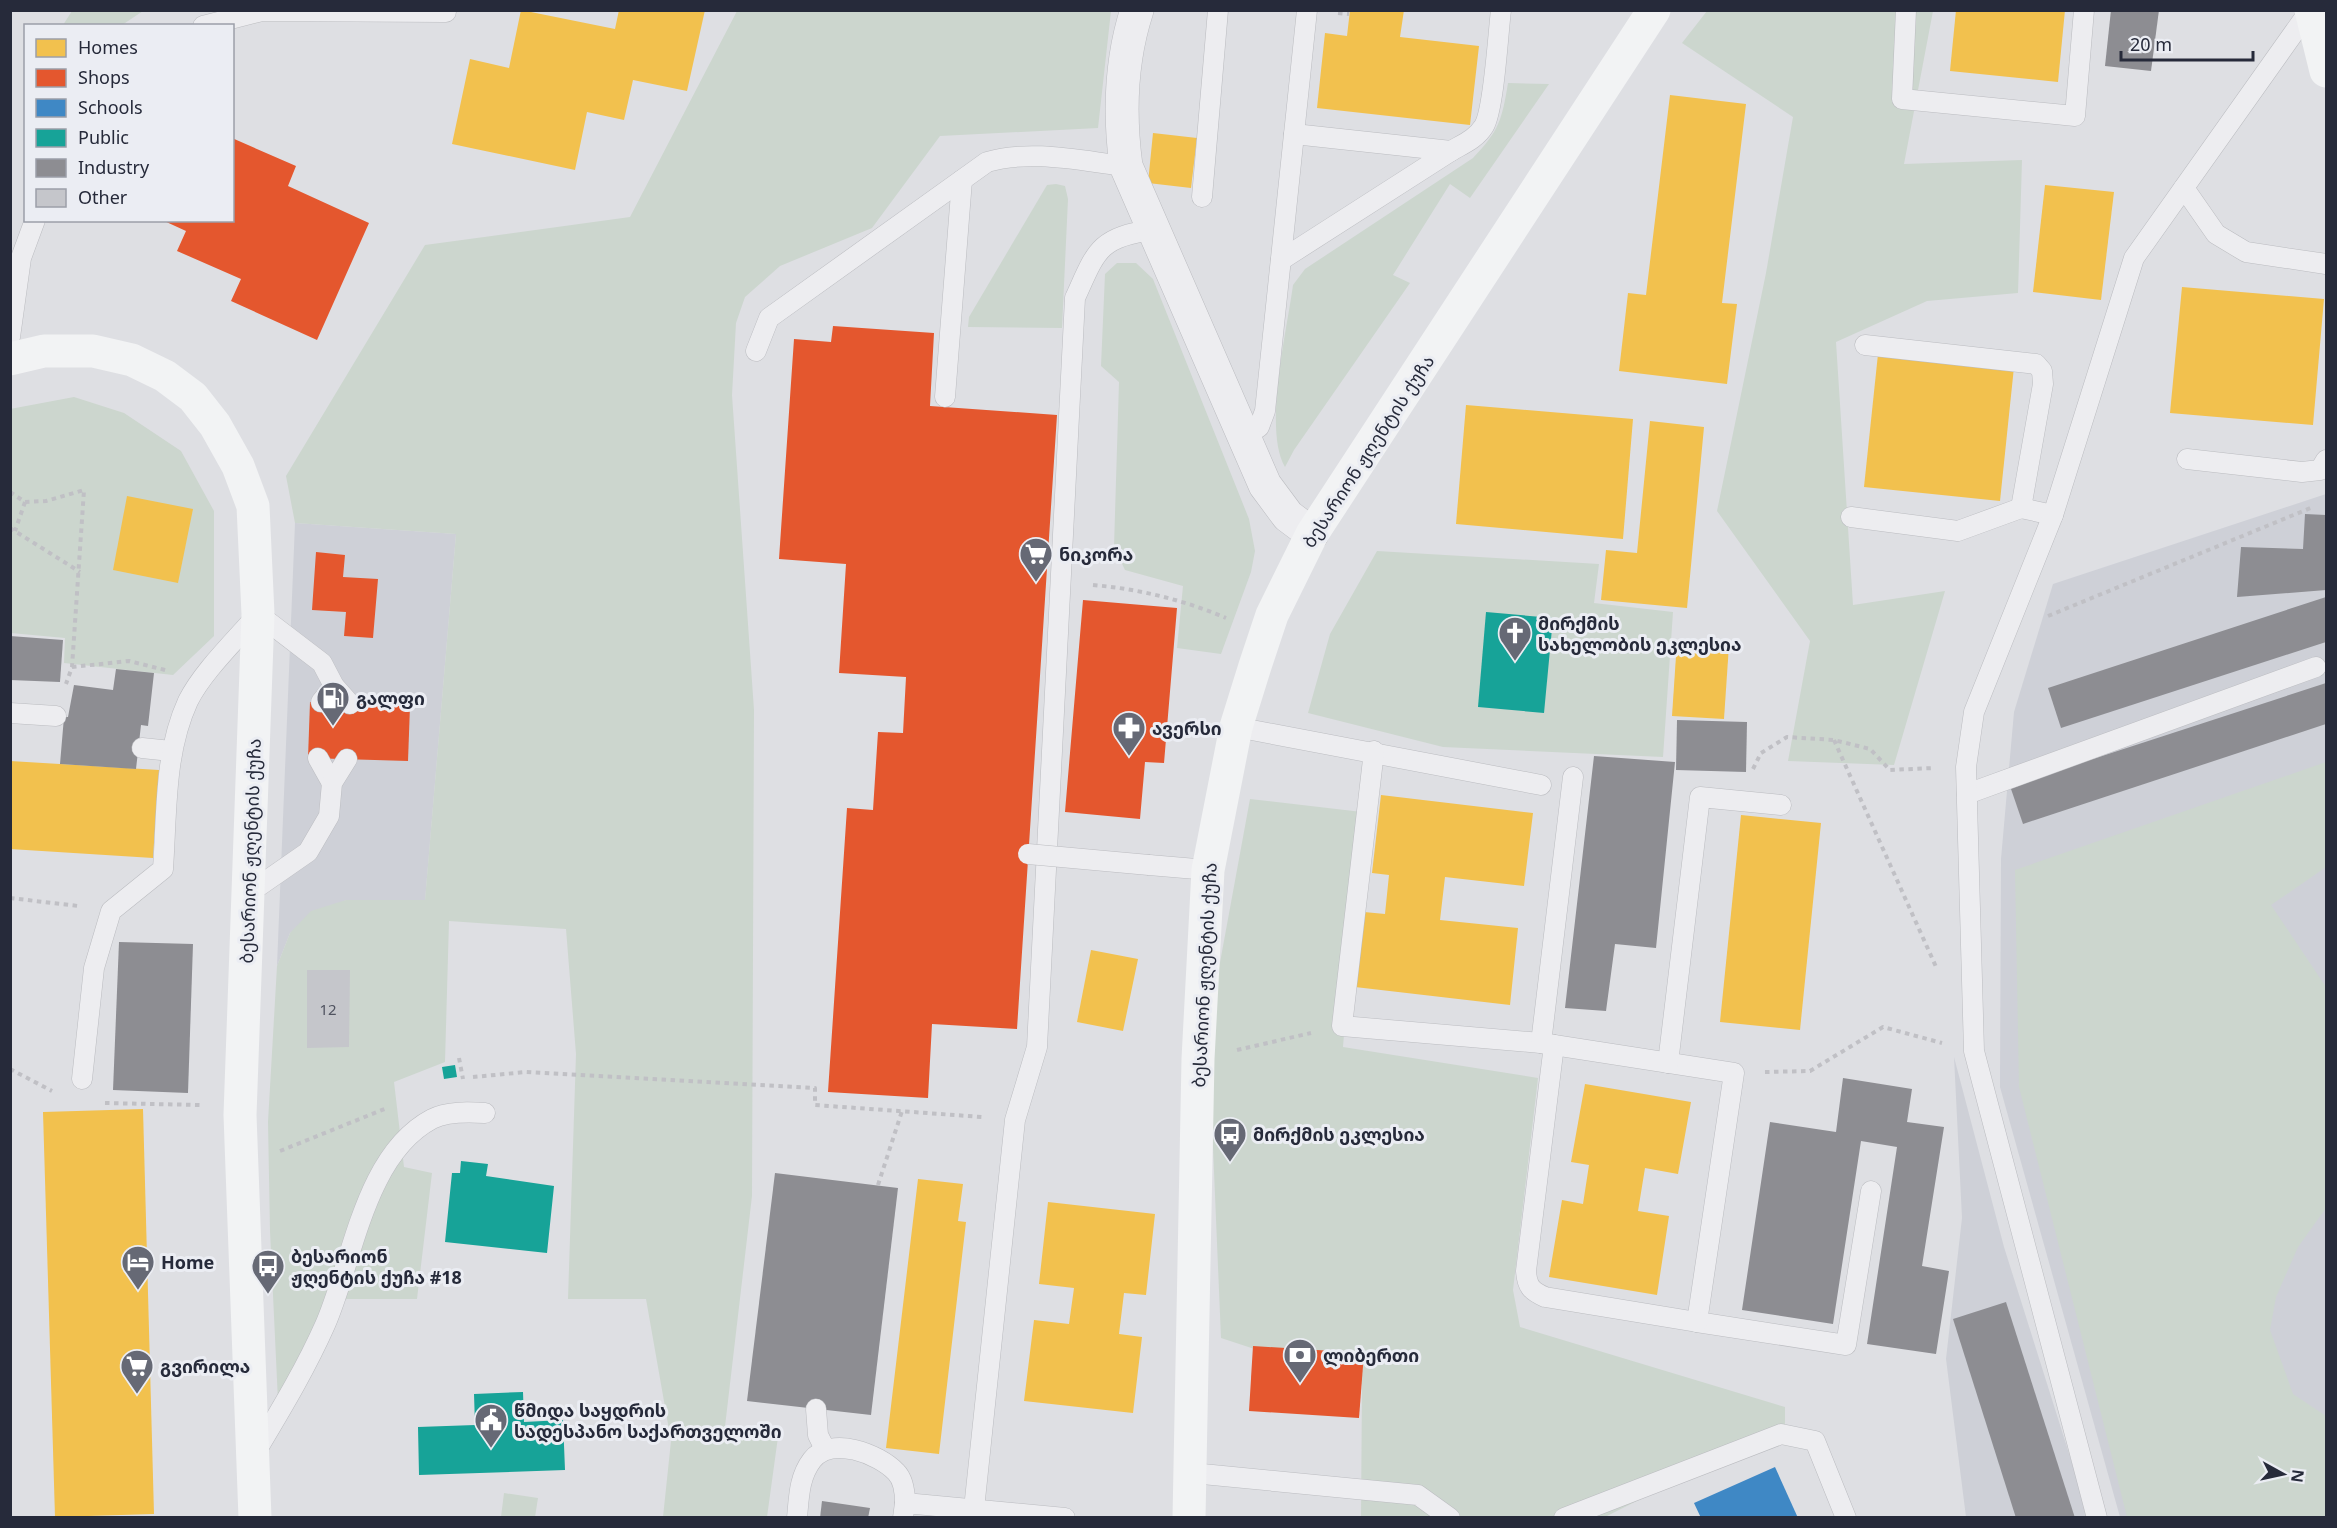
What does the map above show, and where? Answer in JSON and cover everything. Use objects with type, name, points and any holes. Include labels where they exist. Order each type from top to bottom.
[{"type":"main road","name":"ბესარიონ ჟღენტის ქუჩა","points":[[1189,1518],[1192,1473],[1198,1059],[1208,870],[1236,727],[1272,615],[1312,534],[1654,10]]},
{"type":"main road","points":[[2311,10],[2326,70]]},
{"type":"main road","name":"ბესარიონ ჟღენტის ქუჩა","points":[[10,359],[44,351],[93,351],[132,360],[165,376],[193,397],[215,425],[238,466],[253,506],[258,614],[240,1115],[255,1518]]},
{"type":"street","points":[[1137,10],[1122,74],[1121,129],[1126,166],[1265,485],[1288,516],[1312,534]]},
{"type":"lane","points":[[1202,198],[1218,10]]},
{"type":"lane","points":[[1244,437],[1259,427],[1265,411],[1307,10]]},
{"type":"lane","points":[[1281,260],[1450,150],[1471,141],[1485,125],[1490,105],[1501,10]]},
{"type":"lane","points":[[1906,10],[1902,99],[2074,116],[2084,10]]},
{"type":"lane","points":[[2097,1518],[1974,1052],[1966,767],[1974,712],[2053,515],[2134,258],[2311,10]]},
{"type":"lane","points":[[211,24],[262,11],[446,12]]},
{"type":"lane","points":[[1294,134],[1450,150]]},
{"type":"lane","points":[[756,351],[769,318],[987,162],[1005,156],[1029,156],[1126,166]]},
{"type":"lane","points":[[945,398],[962,180]]},
{"type":"lane","points":[[2184,188],[2216,234],[2246,252],[2326,264]]},
{"type":"lane","points":[[10,337],[21,258],[33,222]]},
{"type":"lane","points":[[974,1509],[1016,1120],[1037,1047],[1074,298],[1096,252],[1125,233],[1152,230]]},
{"type":"lane","points":[[1865,345],[2036,364],[2042,371],[2043,384],[2021,508]]},
{"type":"lane","points":[[2187,459],[2302,472],[2320,470],[2326,460]]},
{"type":"lane","points":[[1851,518],[1958,531],[2021,508],[2053,515]]},
{"type":"lane","points":[[82,1079],[94,968],[111,911],[163,869],[171,751],[188,701],[199,684],[258,614],[322,663],[334,686],[350,704]]},
{"type":"lane","points":[[1967,794],[2316,668]]},
{"type":"lane","points":[[321,702],[334,686]]},
{"type":"lane","points":[[10,713],[56,716]]},
{"type":"lane","points":[[1236,727],[1374,751],[1541,785]]},
{"type":"lane","points":[[142,748],[171,751]]},
{"type":"lane","points":[[1374,751],[1342,1026],[1548,1044],[1734,1073],[1697,1322]]},
{"type":"lane","points":[[318,758],[332,783]]},
{"type":"lane","points":[[249,893],[308,852],[329,816],[332,783],[347,759]]},
{"type":"lane","points":[[1574,777],[1526,1271],[1527,1284],[1534,1292],[1545,1297],[1846,1345],[1871,1191]]},
{"type":"lane","points":[[1668,1063],[1700,797],[1781,805]]},
{"type":"lane","points":[[1028,854],[1208,870]]},
{"type":"lane","points":[[252,1457],[284,1404],[325,1324],[353,1241],[381,1173],[400,1146],[433,1118],[465,1112],[485,1113]]},
{"type":"lane","points":[[816,1409],[818,1435],[825,1449]]},
{"type":"lane","points":[[1564,1518],[1781,1434],[1815,1441],[1846,1518]]},
{"type":"lane","points":[[797,1518],[802,1477],[813,1458],[825,1449],[843,1448],[884,1462],[898,1474],[905,1490],[904,1510],[974,1509],[1065,1518]]},
{"type":"lane","points":[[1192,1473],[1418,1495],[1450,1518]]},
{"type":"path","points":[[10,492],[25,502],[46,501],[84,490],[72,667],[129,661],[163,668]]},
{"type":"path","points":[[25,502],[13,530],[80,572]]},
{"type":"path","points":[[2003,635],[2316,505]]},
{"type":"path","points":[[1120,587],[1196,605],[1226,618]]},
{"type":"path","points":[[1724,800],[1743,786],[1761,753],[1787,737],[1834,740],[1870,749],[1890,770],[1966,767]]},
{"type":"path","points":[[1834,740],[1941,976]]},
{"type":"path","points":[[10,898],[40,901]]},
{"type":"path","points":[[1198,1059],[1342,1026]]},
{"type":"path","points":[[1734,1073],[1809,1071],[1883,1027],[1974,1052]]},
{"type":"path","points":[[459,1058],[463,1080]]},
{"type":"path","points":[[526,1072],[815,1088],[816,1105],[1016,1120]]},
{"type":"path","points":[[123,1103],[201,1105]]},
{"type":"path","points":[[276,1153],[392,1106]]},
{"type":"path","points":[[878,1185],[902,1111]]},
{"type":"shaded area","points":[[72,10],[143,11],[124,24],[64,24]]},
{"type":"shaded area","points":[[737,11],[1111,11],[1098,128],[940,136],[872,228],[780,266],[745,297],[736,323],[732,395],[754,710],[752,1196],[724,1435],[778,1437],[767,1517],[663,1517],[671,1441],[646,1299],[568,1299],[576,1054],[566,929],[449,921],[445,1062],[394,1082],[404,1167],[432,1173],[417,1299],[347,1299],[325,1308],[278,1401],[270,1231],[268,1122],[277,966],[290,933],[311,911],[346,900],[425,900],[456,534],[295,523],[286,476],[425,245],[630,217]]},
{"type":"shaded area","points":[[1707,11],[1933,11],[1904,164],[2022,160],[2018,293],[1927,301],[1836,342],[1853,605],[1945,591],[1894,765],[1788,761],[1810,641],[1717,511],[1766,273],[1793,117],[1682,43]]},
{"type":"shaded area","points":[[1508,83],[1549,84],[1470,198],[1450,184],[1393,275],[1410,283],[1294,450],[1285,467],[1279,450],[1276,405],[1293,285],[1305,269],[1473,158],[1489,140],[1498,124],[1504,107]]},
{"type":"shaded area","points":[[1047,185],[1065,186],[1068,199],[1062,328],[968,327],[969,317]]},
{"type":"shaded area","points":[[1117,263],[1136,263],[1153,279],[1249,519],[1255,551],[1251,572],[1221,654],[1177,648],[1183,586],[1125,570],[1114,547],[1119,382],[1101,366],[1105,274]]},
{"type":"shaded area","points":[[74,397],[124,413],[181,451],[214,511],[214,636],[173,675],[64,663],[65,638],[11,633],[10,409]]},
{"type":"shaded area","points":[[2326,494],[2326,1517],[2120,1517],[2000,1087],[2001,859],[2014,712],[2053,584]]},
{"type":"shaded area","points":[[295,523],[456,534],[425,901],[346,900],[290,933],[277,966]]},
{"type":"shaded area","points":[[1377,551],[1599,564],[1594,603],[1673,612],[1663,757],[1443,747],[1308,713],[1330,634]]},
{"type":"shaded area","points":[[2326,762],[2326,867],[2271,905],[2326,987],[2326,1208],[2298,1247],[2276,1297],[2270,1330],[2293,1394],[2326,1416],[2326,1517],[2127,1517],[2019,1087],[2015,870]]},
{"type":"shaded area","points":[[1250,799],[1362,812],[1343,1047],[1538,1078],[1513,1290],[1520,1327],[1785,1407],[1785,1433],[1700,1469],[1605,1517],[1361,1517],[1362,1384],[1221,1338],[1208,1028]]},
{"type":"shaded area","points":[[1954,1057],[2004,1247],[2089,1517],[1966,1517],[1946,1359],[1962,1218]]},
{"type":"shaded area","points":[[504,1493],[538,1498],[535,1517],[501,1517]]},
{"type":"building: Homes","points":[[521,10],[615,29],[619,10],[705,10],[687,91],[633,80],[624,120],[587,112],[575,170],[452,144],[470,59],[509,68]]},
{"type":"building: Homes","points":[[1350,10],[1404,10],[1400,37],[1479,46],[1470,125],[1317,108],[1325,33],[1347,36]]},
{"type":"building: Homes","points":[[1956,10],[2065,10],[2058,82],[1950,71]]},
{"type":"building: Homes","points":[[1670,95],[1746,104],[1722,303],[1737,304],[1727,384],[1619,371],[1628,293],[1646,295]]},
{"type":"building: Homes","points":[[1153,133],[1197,138],[1191,188],[1148,183]]},
{"type":"building: Homes","points":[[2045,185],[2114,192],[2101,300],[2033,292]]},
{"type":"building: Homes","points":[[2182,287],[2324,299],[2313,425],[2170,413]]},
{"type":"building: Homes","points":[[1878,354],[2014,367],[2000,501],[1864,487]]},
{"type":"building: Homes","points":[[1466,405],[1633,419],[1623,539],[1456,524]]},
{"type":"building: Homes","points":[[1650,421],[1704,427],[1687,608],[1601,600],[1606,550],[1637,553]]},
{"type":"building: Homes","points":[[127,496],[193,509],[178,583],[113,570]]},
{"type":"building: Homes","points":[[1677,641],[1729,645],[1724,719],[1672,716]]},
{"type":"building: Homes","points":[[10,761],[159,770],[153,858],[10,849]]},
{"type":"building: Homes","points":[[1381,795],[1533,813],[1524,886],[1445,877],[1440,920],[1518,928],[1510,1005],[1355,987],[1364,912],[1385,914],[1389,875],[1372,873]]},
{"type":"building: Homes","points":[[1741,815],[1821,823],[1800,1030],[1720,1022]]},
{"type":"building: Homes","points":[[1091,950],[1138,959],[1123,1031],[1077,1022]]},
{"type":"building: Homes","points":[[1585,1084],[1691,1102],[1678,1174],[1645,1168],[1638,1211],[1669,1216],[1657,1295],[1549,1277],[1562,1200],[1583,1204],[1589,1165],[1571,1162]]},
{"type":"building: Homes","points":[[143,1109],[154,1514],[55,1517],[43,1112]]},
{"type":"building: Homes","points":[[918,1179],[963,1184],[958,1221],[966,1222],[939,1454],[886,1448]]},
{"type":"building: Homes","points":[[1048,1202],[1155,1214],[1146,1295],[1124,1293],[1119,1334],[1142,1337],[1133,1413],[1024,1401],[1034,1320],[1069,1324],[1074,1288],[1039,1284]]},
{"type":"building: Shops","points":[[234,139],[296,166],[288,186],[369,223],[317,340],[231,301],[241,279],[177,251],[186,231],[166,222],[234,222]]},
{"type":"building: Shops","points":[[833,326],[934,333],[930,406],[1057,415],[1017,1029],[932,1024],[928,1098],[828,1092],[847,808],[873,810],[878,732],[903,733],[906,677],[839,673],[846,564],[779,559],[794,339],[831,342]]},
{"type":"building: Shops","points":[[316,552],[345,555],[343,577],[378,579],[373,638],[344,636],[346,612],[312,610]]},
{"type":"building: Shops","points":[[1083,600],[1177,608],[1164,763],[1145,762],[1140,819],[1065,812]]},
{"type":"building: Shops","points":[[310,702],[410,706],[408,761],[308,758]]},
{"type":"building: Shops","points":[[1253,1346],[1364,1353],[1359,1418],[1249,1411]]},
{"type":"building: Schools","points":[[1775,1467],[1798,1518],[1701,1518],[1694,1503]]},
{"type":"building: Public","name":"მირქმის სახელობის ეკლესია","points":[[1486,612],[1553,618],[1544,713],[1478,707]]},
{"type":"building: Public","points":[[455,1065],[457,1077],[444,1079],[442,1067]]},
{"type":"building: Public","points":[[461,1161],[488,1164],[486,1176],[554,1186],[547,1253],[445,1242],[452,1173],[460,1173]]},
{"type":"building: Public","name":"წმიდა საყდრის სადესპანო საქართველოში","points":[[523,1392],[524,1422],[563,1420],[565,1470],[419,1475],[418,1427],[475,1425],[474,1394]]},
{"type":"building: Industry","points":[[2111,10],[2159,10],[2151,71],[2105,66]]},
{"type":"building: Industry","points":[[2305,514],[2326,515],[2326,590],[2237,597],[2241,547],[2303,549]]},
{"type":"building: Industry","points":[[2326,597],[2326,642],[2061,728],[2048,688]]},
{"type":"building: Industry","points":[[10,636],[63,640],[60,682],[10,680]]},
{"type":"building: Industry","points":[[116,669],[154,673],[148,726],[141,725],[136,769],[60,764],[64,717],[68,717],[74,685],[113,690]]},
{"type":"building: Industry","points":[[2326,683],[2326,724],[2023,824],[2010,786]]},
{"type":"building: Industry","points":[[1677,720],[1747,722],[1746,772],[1676,770]]},
{"type":"building: Industry","points":[[1594,756],[1675,762],[1656,948],[1615,944],[1606,1011],[1565,1008]]},
{"type":"building: Industry","points":[[119,942],[193,944],[188,1093],[113,1090]]},
{"type":"building: Industry","points":[[1843,1078],[1912,1089],[1907,1122],[1944,1127],[1922,1266],[1949,1271],[1936,1354],[1867,1344],[1897,1147],[1861,1141],[1833,1324],[1742,1310],[1770,1122],[1836,1132]]},
{"type":"building: Industry","points":[[775,1173],[898,1188],[871,1415],[747,1401]]},
{"type":"building: Industry","points":[[2006,1302],[2075,1518],[2016,1518],[1953,1319]]},
{"type":"building: Industry","points":[[822,1501],[870,1508],[868,1518],[820,1518]]},
{"type":"building: Other","points":[[307,970],[350,970],[349,1047],[307,1048]]},
{"type":"place","name":"ნიკორა","points":[[1036,583]]},
{"type":"place","name":"მირქმის სახელობის ეკლესია","points":[[1515,662]]},
{"type":"place","name":"გალფი","points":[[333,727]]},
{"type":"place","name":"ავერსი","points":[[1129,757]]},
{"type":"place","name":"მირქმის ეკლესია","points":[[1230,1163]]},
{"type":"place","name":"Home","points":[[138,1291]]},
{"type":"place","name":"ბესარიონ ჟღენტის ქუჩა #18","points":[[268,1295]]},
{"type":"place","name":"ლიბერთი","points":[[1300,1384]]},
{"type":"place","name":"გვირილა","points":[[137,1395]]},
{"type":"place","name":"წმიდა საყდრის სადესპანო საქართველოში","points":[[491,1449]]}]
